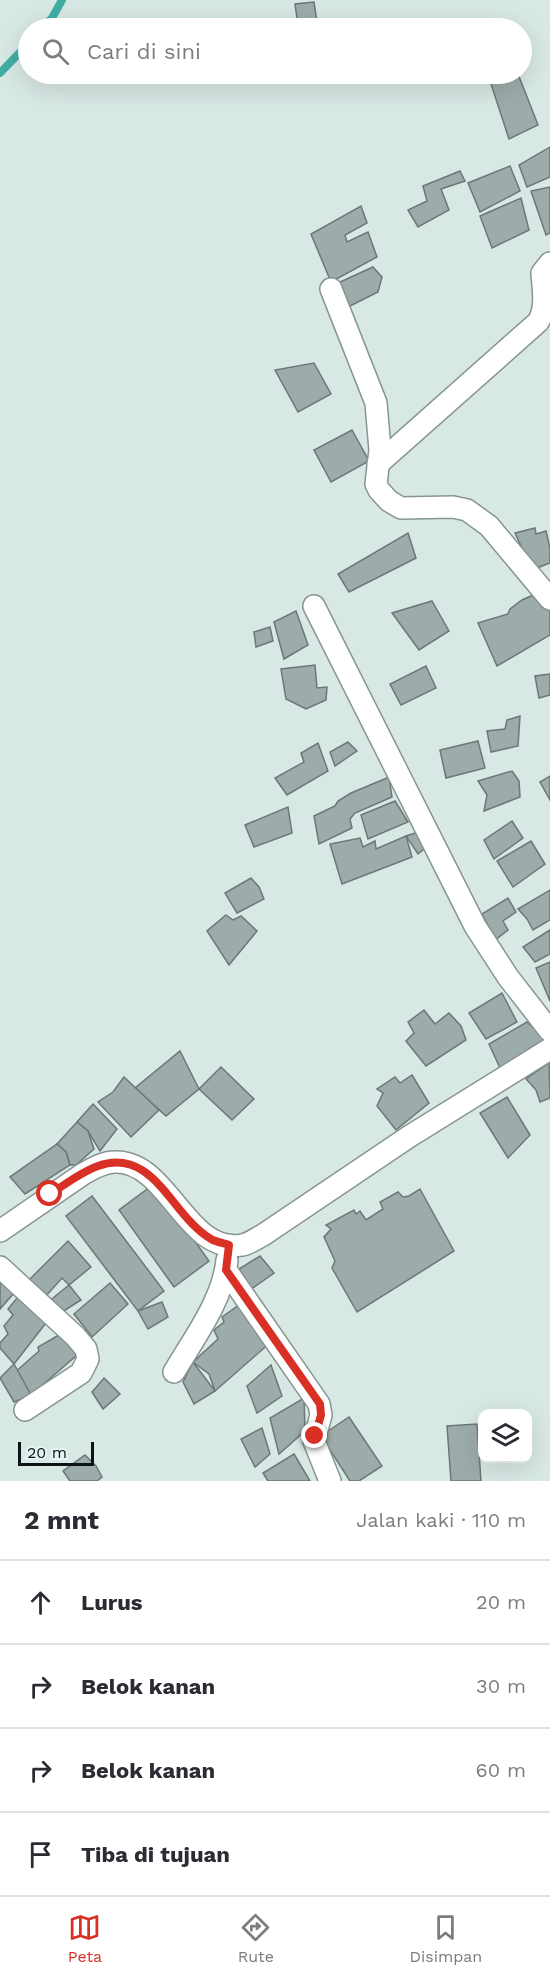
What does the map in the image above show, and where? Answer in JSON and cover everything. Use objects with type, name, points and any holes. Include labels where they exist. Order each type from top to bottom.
[{"type":"street","points":[[378,464],[538,322],[543,315],[542,273],[550,263]]},
{"type":"street","points":[[331,289],[376,403],[380,442],[376,484],[389,501],[401,508],[453,507],[467,510],[478,516],[550,599]]},
{"type":"street","points":[[314,606],[479,933],[508,977],[550,1031]]},
{"type":"street","points":[[0,1231],[83,1173],[115,1161],[131,1164],[146,1172],[212,1240],[229,1245],[243,1245],[263,1235],[410,1136],[550,1049]]},
{"type":"street","points":[[174,1372],[214,1301],[226,1270],[229,1245]]},
{"type":"street","points":[[0,1267],[75,1336],[86,1349],[88,1359],[81,1373],[25,1410]]},
{"type":"street","points":[[226,1270],[320,1404],[321,1415],[314,1441],[330,1481]]},
{"type":"building","points":[[314,2],[316,18],[297,18],[295,4]]},
{"type":"building","points":[[491,84],[522,84],[538,125],[509,139]]},
{"type":"building","points":[[550,147],[550,177],[527,187],[519,165]]},
{"type":"building","points":[[510,166],[520,191],[480,212],[468,183]]},
{"type":"building","points":[[460,171],[465,181],[441,189],[449,210],[418,227],[408,210],[427,201],[423,186]]},
{"type":"building","points":[[550,187],[550,233],[546,235],[531,191]]},
{"type":"building","points":[[521,198],[529,230],[492,248],[480,216]]},
{"type":"building","points":[[361,206],[367,223],[345,235],[347,242],[368,232],[377,257],[331,282],[311,234]]},
{"type":"building","points":[[373,267],[382,277],[378,292],[342,310],[338,283]]},
{"type":"building","points":[[314,363],[331,394],[298,412],[275,370]]},
{"type":"building","points":[[352,430],[369,461],[331,482],[314,450]]},
{"type":"building","points":[[535,528],[536,534],[546,531],[550,548],[550,563],[533,572],[515,533]]},
{"type":"building","points":[[408,533],[416,558],[349,592],[338,574]]},
{"type":"building","points":[[538,593],[550,606],[550,635],[497,666],[478,623],[508,614],[510,609],[522,600]]},
{"type":"building","points":[[432,601],[449,631],[419,650],[392,613]]},
{"type":"building","points":[[296,611],[308,645],[284,659],[274,622]]},
{"type":"building","points":[[270,627],[273,641],[256,647],[254,632]]},
{"type":"building","points":[[315,665],[317,688],[327,687],[326,700],[306,709],[286,699],[281,669]]},
{"type":"building","points":[[426,666],[436,688],[401,705],[390,684]]},
{"type":"building","points":[[550,674],[550,695],[539,698],[535,676]]},
{"type":"building","points":[[520,716],[518,746],[491,752],[487,731],[505,729],[507,720]]},
{"type":"building","points":[[478,741],[485,768],[446,778],[440,750]]},
{"type":"building","points":[[348,742],[357,751],[335,766],[330,752]]},
{"type":"building","points":[[318,743],[328,771],[287,795],[275,778],[304,762],[301,753]]},
{"type":"building","points":[[512,771],[519,781],[520,797],[484,811],[487,795],[478,781]]},
{"type":"building","points":[[550,776],[550,800],[540,782]]},
{"type":"building","points":[[389,777],[392,797],[355,813],[350,819],[352,828],[319,844],[314,816],[335,806],[338,801],[351,793]]},
{"type":"building","points":[[395,801],[408,822],[368,839],[361,815]]},
{"type":"building","points":[[288,807],[292,833],[254,847],[245,825]]},
{"type":"building","points":[[512,821],[523,838],[494,859],[484,840]]},
{"type":"building","points":[[419,832],[428,846],[418,854],[406,836]]},
{"type":"building","points":[[406,836],[412,857],[342,884],[330,844],[360,838],[363,847],[375,841],[376,849]]},
{"type":"building","points":[[531,841],[545,864],[513,887],[497,861]]},
{"type":"building","points":[[251,878],[259,887],[264,899],[237,913],[225,893]]},
{"type":"building","points":[[550,890],[550,920],[533,930],[518,909]]},
{"type":"building","points":[[508,898],[516,912],[503,921],[508,930],[495,940],[482,914]]},
{"type":"building","points":[[226,915],[233,920],[241,916],[257,931],[229,965],[207,931]]},
{"type":"building","points":[[550,930],[550,954],[535,962],[523,947]]},
{"type":"building","points":[[550,962],[550,1001],[536,968]]},
{"type":"building","points":[[502,993],[517,1022],[486,1039],[469,1013]]},
{"type":"building","points":[[424,1010],[435,1024],[449,1013],[461,1026],[466,1040],[426,1066],[406,1041],[414,1033],[408,1022]]},
{"type":"building","points":[[527,1022],[546,1039],[500,1068],[489,1044]]},
{"type":"building","points":[[180,1051],[199,1089],[166,1116],[135,1088]]},
{"type":"building","points":[[549,1063],[550,1098],[540,1102],[536,1090],[526,1079]]},
{"type":"building","points":[[221,1067],[254,1099],[232,1120],[199,1089]]},
{"type":"building","points":[[412,1075],[429,1103],[396,1130],[377,1106],[383,1093],[377,1089],[395,1077],[400,1083]]},
{"type":"building","points":[[124,1077],[159,1110],[131,1137],[98,1102],[113,1092]]},
{"type":"building","points":[[507,1097],[530,1135],[508,1158],[480,1113]]},
{"type":"building","points":[[93,1104],[117,1129],[100,1151],[88,1131],[77,1122]]},
{"type":"building","points":[[77,1122],[88,1131],[94,1149],[76,1165],[70,1165],[66,1152],[57,1144]]},
{"type":"building","points":[[57,1144],[66,1152],[70,1165],[25,1194],[10,1177]]},
{"type":"building","points":[[154,1184],[209,1261],[174,1287],[119,1210]]},
{"type":"building","points":[[420,1189],[454,1251],[357,1312],[332,1268],[335,1261],[324,1237],[331,1229],[326,1225],[354,1210],[356,1214],[360,1211],[366,1220],[383,1209],[380,1202],[398,1192],[403,1197]]},
{"type":"building","points":[[92,1196],[164,1291],[138,1311],[66,1216]]},
{"type":"building","points":[[68,1241],[91,1267],[69,1285],[62,1278],[44,1298],[29,1280]]},
{"type":"building","points":[[260,1256],[274,1273],[250,1290],[239,1269]]},
{"type":"building","points":[[0,1279],[14,1293],[0,1309]]},
{"type":"building","points":[[110,1283],[128,1304],[92,1337],[74,1314]]},
{"type":"building","points":[[69,1285],[81,1300],[59,1314],[48,1302]]},
{"type":"building","points":[[22,1292],[49,1319],[14,1364],[0,1348],[0,1343],[8,1334],[4,1326],[13,1315],[8,1309]]},
{"type":"building","points":[[162,1302],[168,1317],[148,1329],[138,1311]]},
{"type":"building","points":[[239,1305],[271,1342],[215,1391],[209,1374],[193,1362],[218,1339],[214,1330],[224,1322],[222,1317]]},
{"type":"building","points":[[64,1332],[77,1355],[31,1395],[14,1373],[39,1351],[38,1347]]},
{"type":"building","points":[[193,1362],[215,1391],[194,1404],[183,1382]]},
{"type":"building","points":[[14,1364],[31,1395],[14,1402],[0,1378]]},
{"type":"building","points":[[271,1365],[282,1396],[257,1413],[247,1386]]},
{"type":"building","points":[[104,1378],[120,1394],[103,1409],[92,1392]]},
{"type":"building","points":[[304,1398],[305,1431],[279,1454],[270,1418]]},
{"type":"building","points":[[349,1417],[382,1466],[359,1481],[350,1481],[321,1436]]},
{"type":"building","points":[[477,1424],[481,1481],[451,1481],[447,1426]]},
{"type":"building","points":[[262,1428],[270,1454],[255,1467],[241,1439]]},
{"type":"building","points":[[294,1454],[310,1481],[268,1481],[263,1473]]},
{"type":"building","points":[[85,1455],[96,1466],[102,1477],[97,1481],[70,1481],[63,1471]]},
{"type":"waterway","points":[[52,18],[62,0]]},
{"type":"waterway","points":[[0,73],[18,54]]},
{"type":"route","points":[[50,1194],[98,1166],[115,1161],[131,1164],[146,1172],[212,1240],[229,1245],[226,1270],[320,1404],[321,1415],[315,1436]]}]
